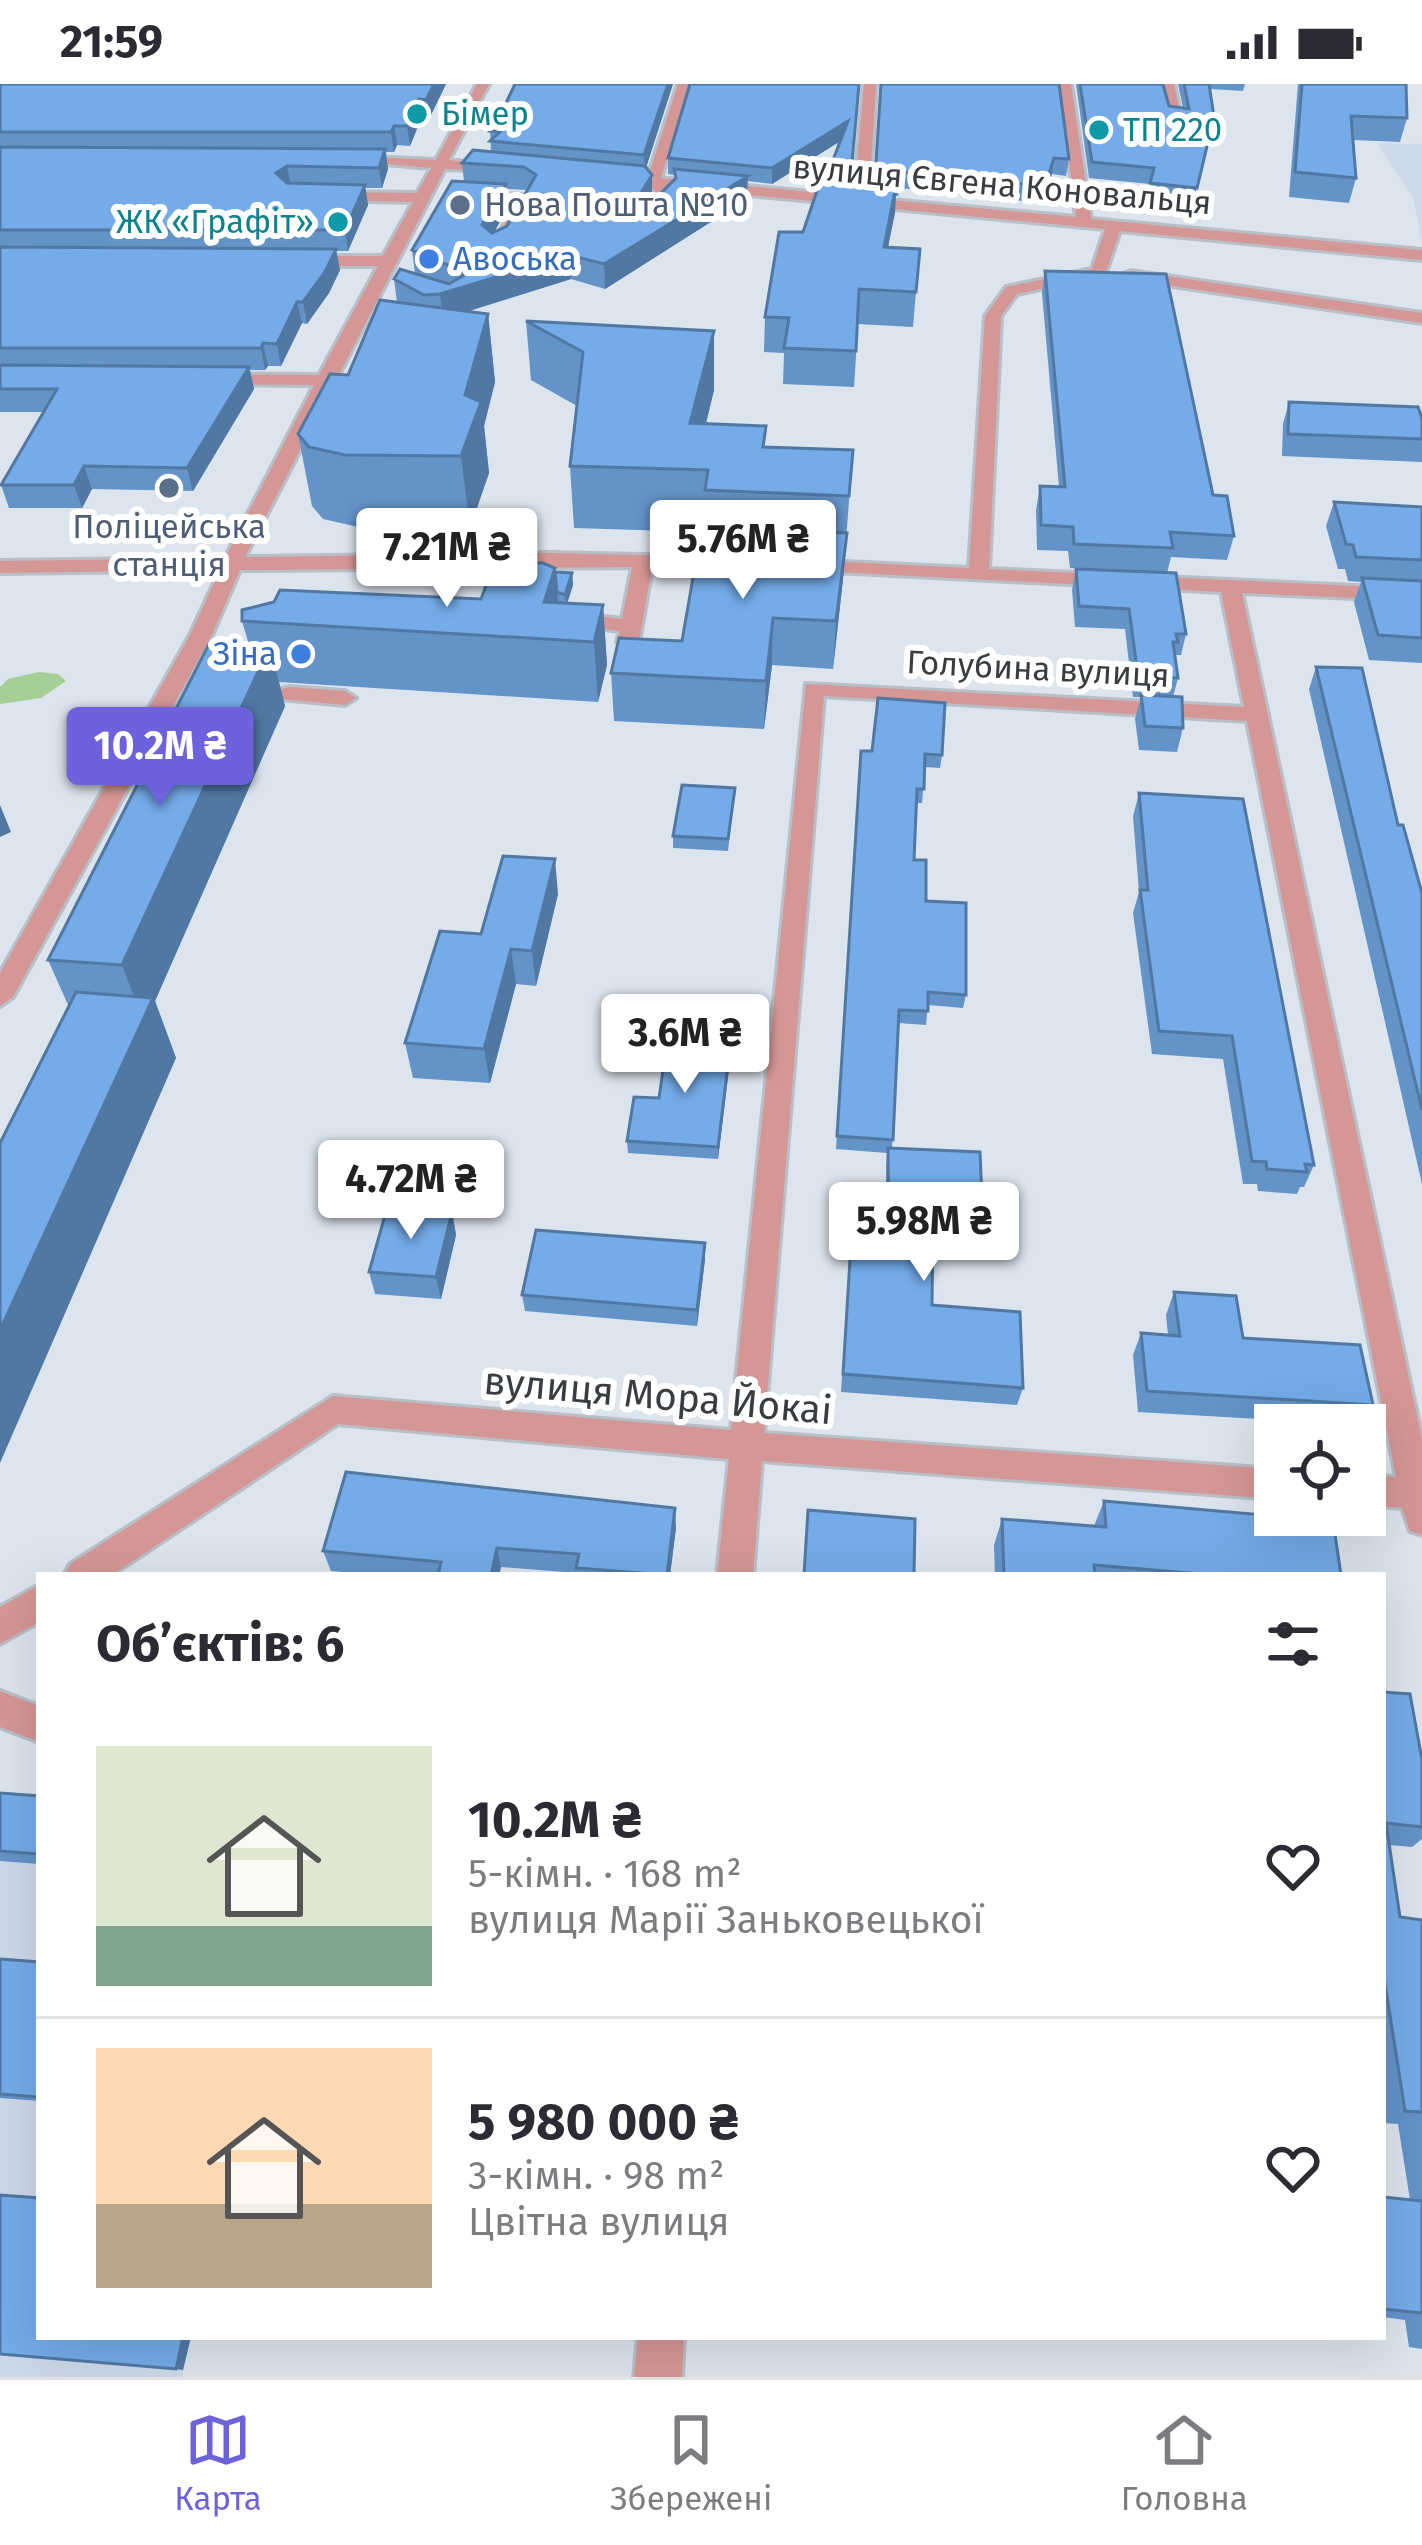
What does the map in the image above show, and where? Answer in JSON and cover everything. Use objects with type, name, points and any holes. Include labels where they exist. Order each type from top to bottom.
[{"type":"street","points":[[0,997],[9,958],[181,687],[257,508],[483,84]]},
{"type":"street","points":[[653,217],[666,198],[653,182],[684,84]]},
{"type":"street","points":[[861,201],[870,84]]},
{"type":"street","points":[[1064,84],[1084,223]]},
{"type":"street","points":[[1155,84],[1168,84],[1177,120]]},
{"type":"street","points":[[317,160],[442,161],[513,168]]},
{"type":"street","name":"вулиця Євгена Коновальця","points":[[607,177],[1422,255]]},
{"type":"street","points":[[311,195],[526,199],[497,248]]},
{"type":"street","points":[[1100,272],[1114,226]]},
{"type":"street","points":[[285,261],[384,270],[400,281]]},
{"type":"street","points":[[979,573],[993,316],[1012,290],[1100,272],[1422,318]]},
{"type":"street","points":[[348,338],[371,337]]},
{"type":"street","points":[[201,379],[326,380]]},
{"type":"street","points":[[625,661],[643,560]]},
{"type":"street","points":[[0,567],[234,563],[456,569],[643,560],[1422,595]]},
{"type":"street","points":[[1230,586],[1420,1502],[1386,1495]]},
{"type":"street","points":[[552,612],[574,622],[631,626]]},
{"type":"street","name":"Голубина вулиця","points":[[748,1446],[814,689],[1258,715]]},
{"type":"street","points":[[289,694],[345,698]]},
{"type":"street","name":"вулиця Мора Йокаі","points":[[87,1572],[333,1411],[1254,1482]]},
{"type":"street","points":[[735,1572],[748,1446]]},
{"type":"street","points":[[0,1627],[36,1604]]},
{"type":"street","points":[[0,1709],[36,1723]]},
{"type":"street","points":[[658,2377],[662,2340]]},
{"type":"shaded area","points":[[1377,143],[1422,144],[1422,241],[1413,198]]},
{"type":"shaded area","points":[[0,1804],[36,1807],[36,2340],[190,2340],[182,2377],[0,2377]]},
{"type":"green space","points":[[39,672],[58,674],[66,681],[41,698],[0,704],[0,687],[8,679]]},
{"type":"building","points":[[0,84],[434,84],[426,100],[419,99],[407,126],[394,126],[391,132],[0,132]]},
{"type":"building","points":[[515,84],[668,84],[644,155],[490,141],[501,131],[490,131],[509,106],[505,105]]},
{"type":"building","points":[[690,84],[859,84],[851,175],[828,173],[848,121],[772,168],[668,158]]},
{"type":"building","points":[[881,84],[1059,84],[1069,159],[1054,158],[1045,186],[901,172],[899,180],[875,178]]},
{"type":"building","points":[[1080,84],[1163,84],[1169,106],[1189,109],[1184,84],[1209,84],[1214,117],[1197,188],[1150,183],[1154,168],[1092,162]]},
{"type":"building","points":[[1302,84],[1406,84],[1407,118],[1351,116],[1356,178],[1295,172]]},
{"type":"building","points":[[0,147],[385,149],[379,168],[287,166],[276,173],[287,183],[365,185],[345,230],[0,230]]},
{"type":"building","points":[[473,150],[645,166],[652,175],[641,193],[653,201],[676,178],[674,169],[748,176],[604,264],[569,255],[424,295],[394,279],[400,269],[449,284],[463,276],[460,270],[412,250],[452,181],[506,184],[482,225],[492,233],[507,226],[536,175],[524,167],[462,163]]},
{"type":"building","points":[[823,173],[897,180],[884,247],[920,249],[916,292],[859,289],[856,351],[784,348],[789,318],[765,317],[779,232],[803,232]]},
{"type":"building","points":[[0,247],[336,249],[303,302],[297,302],[277,344],[263,343],[261,348],[0,348]]},
{"type":"building","points":[[1045,271],[1166,274],[1213,495],[1227,496],[1234,536],[1170,532],[1173,548],[1074,544],[1073,527],[1041,525],[1040,486],[1065,487]]},
{"type":"building","points":[[380,300],[488,314],[465,395],[481,402],[461,456],[345,455],[309,447],[298,434],[330,374],[348,375]]},
{"type":"building","points":[[526,321],[714,331],[690,423],[766,426],[763,447],[853,450],[849,496],[705,490],[708,470],[570,466],[583,352]]},
{"type":"building","points":[[0,365],[249,367],[187,468],[84,466],[74,485],[1,485],[57,389],[0,389]]},
{"type":"building","points":[[1289,402],[1418,407],[1422,439],[1288,434]]},
{"type":"building","points":[[1334,502],[1422,507],[1422,560],[1356,557],[1353,545],[1346,544]]},
{"type":"building","points":[[702,526],[847,533],[836,621],[773,618],[766,681],[611,673],[619,638],[682,641]]},
{"type":"building","points":[[495,562],[543,563],[555,568],[544,602],[603,605],[594,642],[242,621],[242,610],[274,602],[280,590],[481,599]]},
{"type":"building","points":[[1076,569],[1176,573],[1186,634],[1176,634],[1178,642],[1173,642],[1178,678],[1138,676],[1129,609],[1079,606]]},
{"type":"building","points":[[555,572],[572,573],[565,595],[557,592]]},
{"type":"building","points":[[1362,578],[1422,581],[1422,638],[1378,635]]},
{"type":"building","points":[[210,642],[270,646],[122,965],[48,960]]},
{"type":"building","points":[[1316,667],[1362,668],[1398,825],[1403,825],[1422,893],[1422,1110]]},
{"type":"building","points":[[1141,695],[1182,697],[1183,728],[1145,726]]},
{"type":"building","points":[[878,698],[945,703],[942,755],[925,754],[924,789],[917,789],[914,860],[926,860],[926,901],[966,903],[966,995],[928,992],[928,1011],[899,1010],[893,1140],[837,1136],[861,751],[872,751]]},
{"type":"building","points":[[682,785],[735,788],[728,839],[673,836]]},
{"type":"building","points":[[1139,793],[1243,799],[1314,1165],[1305,1164],[1307,1172],[1267,1169],[1266,1162],[1252,1161],[1232,1036],[1159,1031],[1140,890],[1148,890]]},
{"type":"building","points":[[503,856],[555,859],[532,951],[511,949],[484,1049],[405,1043],[440,931],[481,934]]},
{"type":"building","points":[[76,992],[153,998],[0,1330],[0,1143]]},
{"type":"building","points":[[668,1036],[731,1040],[718,1147],[627,1141],[634,1097],[659,1098]]},
{"type":"building","points":[[888,1148],[980,1152],[983,1223],[933,1221],[932,1305],[1020,1312],[1023,1388],[843,1374],[852,1227],[889,1230]]},
{"type":"building","points":[[387,1208],[452,1212],[436,1277],[369,1272]]},
{"type":"building","points":[[536,1230],[705,1243],[697,1310],[522,1295]]},
{"type":"building","points":[[1174,1292],[1236,1296],[1243,1338],[1360,1345],[1373,1404],[1147,1391],[1141,1333],[1180,1336]]},
{"type":"building","points":[[346,1472],[675,1508],[667,1572],[576,1568],[579,1554],[497,1548],[492,1572],[439,1572],[441,1562],[323,1551]]},
{"type":"building","points":[[1104,1501],[1254,1514],[1254,1536],[1335,1536],[1341,1572],[1177,1572],[1094,1565],[1095,1572],[1004,1572],[1002,1519],[1106,1527]]},
{"type":"building","points":[[808,1510],[915,1519],[914,1572],[804,1572]]},
{"type":"building","points":[[1386,1692],[1410,1694],[1422,1760],[1422,1827],[1386,1823]]},
{"type":"building","points":[[0,1793],[36,1796],[36,1854],[0,1851]]},
{"type":"building","points":[[1386,1823],[1400,1917],[1422,1920],[1422,2112],[1405,2111],[1386,1990]]},
{"type":"building","points":[[0,1959],[36,1962],[36,2097],[0,2094]]},
{"type":"building","points":[[0,2195],[36,2198],[36,2340],[182,2340],[176,2369],[0,2354]]},
{"type":"building","points":[[1386,2197],[1422,2201],[1422,2313],[1386,2309]]},
{"type":"place","name":"Бімер","points":[[417,114]]},
{"type":"place","name":"ТП 220","points":[[1099,130]]},
{"type":"place","name":"Нова Пошта №10","points":[[460,205]]},
{"type":"place","name":"ЖК «Графіт»","points":[[338,222]]},
{"type":"place","name":"Авоська","points":[[429,259]]},
{"type":"place","name":"Поліцейська станція","points":[[169,488]]},
{"type":"place","name":"Зіна","points":[[301,654]]}]
